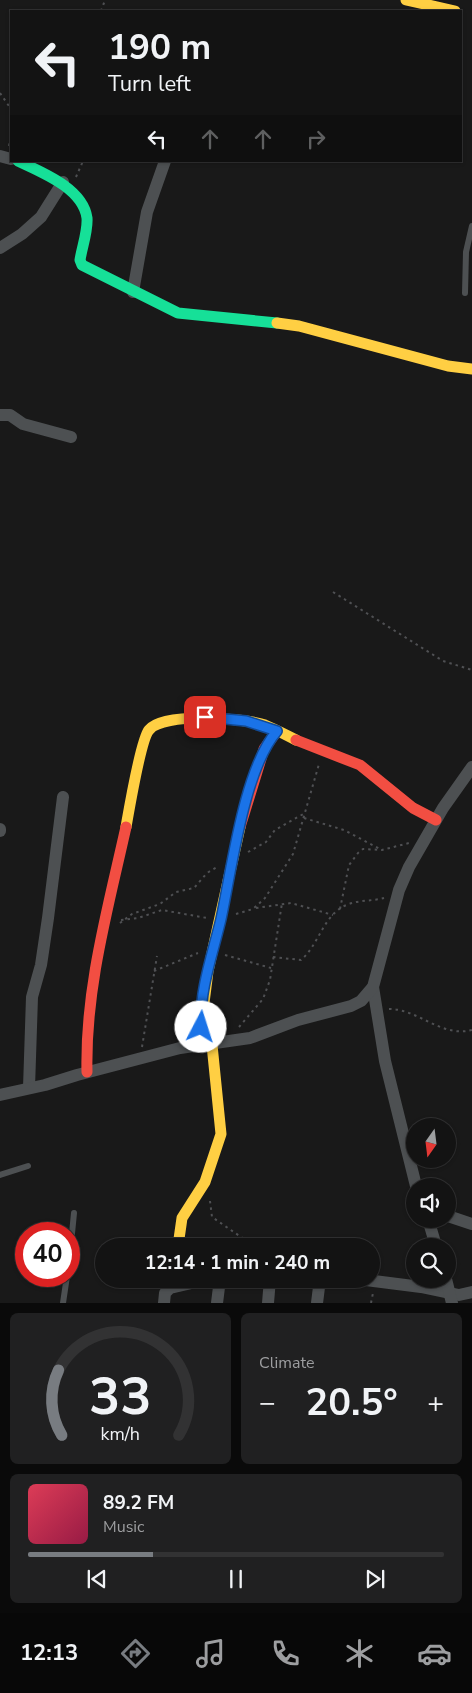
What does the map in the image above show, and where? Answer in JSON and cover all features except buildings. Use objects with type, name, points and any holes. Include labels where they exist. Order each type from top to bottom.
[{"type":"main road","points":[[406,0],[426,2],[451,10]]},
{"type":"main road","points":[[20,162],[67,186],[86,212],[80,260],[82,265],[178,313],[299,326],[448,366],[472,369]]},
{"type":"main road","points":[[87,1072],[86,1034],[91,988],[148,731],[158,723],[205,717],[246,721],[277,731],[323,752],[360,765],[413,808],[436,820]]},
{"type":"main road","points":[[179,1238],[183,1216],[204,1182],[221,1134],[218,1044],[204,1033],[201,1023],[214,946],[243,813],[264,749],[277,731]]},
{"type":"street","points":[[133,292],[146,218],[165,162]]},
{"type":"street","points":[[0,248],[22,234],[41,217],[67,186]]},
{"type":"street","points":[[0,414],[14,417],[23,424],[71,437]]},
{"type":"street","points":[[414,1178],[385,1061],[373,987],[400,890],[409,867],[436,820],[472,767]]},
{"type":"street","points":[[29,1088],[32,1004],[48,918],[63,797]]},
{"type":"street","points":[[0,1095],[180,1048],[250,1038],[298,1020],[351,1006],[361,1000],[373,987]]},
{"type":"street","points":[[456,1219],[472,1224]]},
{"type":"street","points":[[380,1283],[451,1298],[471,1293]]},
{"type":"street","points":[[217,1303],[219,1288]]},
{"type":"street","points":[[268,1303],[269,1288]]},
{"type":"street","points":[[317,1303],[319,1288]]},
{"type":"lane","points":[[465,293],[466,252],[472,226]]},
{"type":"lane","points":[[0,1175],[28,1166]]},
{"type":"lane","points":[[73,1222],[74,1213]]},
{"type":"lane","points":[[63,1303],[65,1287]]},
{"type":"path","points":[[0,93],[10,108]]},
{"type":"path","points":[[67,186],[82,162]]},
{"type":"path","points":[[333,592],[435,656],[472,670]]},
{"type":"path","points":[[253,908],[266,898],[293,854],[323,752]]},
{"type":"path","points":[[116,927],[124,919],[160,904],[176,892],[194,888],[206,873],[258,847],[266,842],[275,830],[305,813]]},
{"type":"path","points":[[304,818],[344,830],[382,850]]},
{"type":"path","points":[[340,908],[349,865],[353,858],[363,849],[382,850],[425,838]]},
{"type":"path","points":[[273,957],[301,960],[311,952],[333,914],[340,908],[350,904],[383,899],[400,890]]},
{"type":"path","points":[[124,919],[138,918],[162,910],[220,919],[253,908],[282,903],[300,904],[333,914]]},
{"type":"path","points":[[218,1044],[263,999],[272,968],[282,903]]},
{"type":"path","points":[[154,971],[191,958],[214,946],[272,968]]},
{"type":"path","points":[[143,1059],[142,1038],[157,956]]},
{"type":"path","points":[[377,1010],[392,1009],[406,1012],[439,1028],[472,1030]]},
{"type":"path","points":[[211,1197],[210,1210],[212,1217],[242,1238]]},
{"type":"traffic: fast","points":[[20,162],[60,182],[78,198],[84,207],[87,223],[80,260],[82,265],[178,313],[277,323]]},
{"type":"traffic: slow","points":[[406,0],[451,10]]},
{"type":"traffic: slow","points":[[277,323],[299,326],[448,366],[472,369]]},
{"type":"traffic: slow","points":[[126,827],[142,747],[149,730],[157,724],[204,718],[240,720],[265,725],[296,740]]},
{"type":"traffic: slow","points":[[179,1238],[182,1218],[205,1182],[221,1134],[212,1045],[201,1027],[208,971],[240,827]]},
{"type":"traffic: jam","points":[[240,827],[264,749],[277,731]]},
{"type":"traffic: jam","points":[[296,740],[360,765],[413,808],[436,820]]},
{"type":"traffic: jam","points":[[87,1072],[87,1041],[94,979],[105,918],[126,827]]},
{"type":"route","points":[[201,1027],[208,971],[243,813],[264,749],[277,731],[264,725],[246,721],[205,717]]}]
